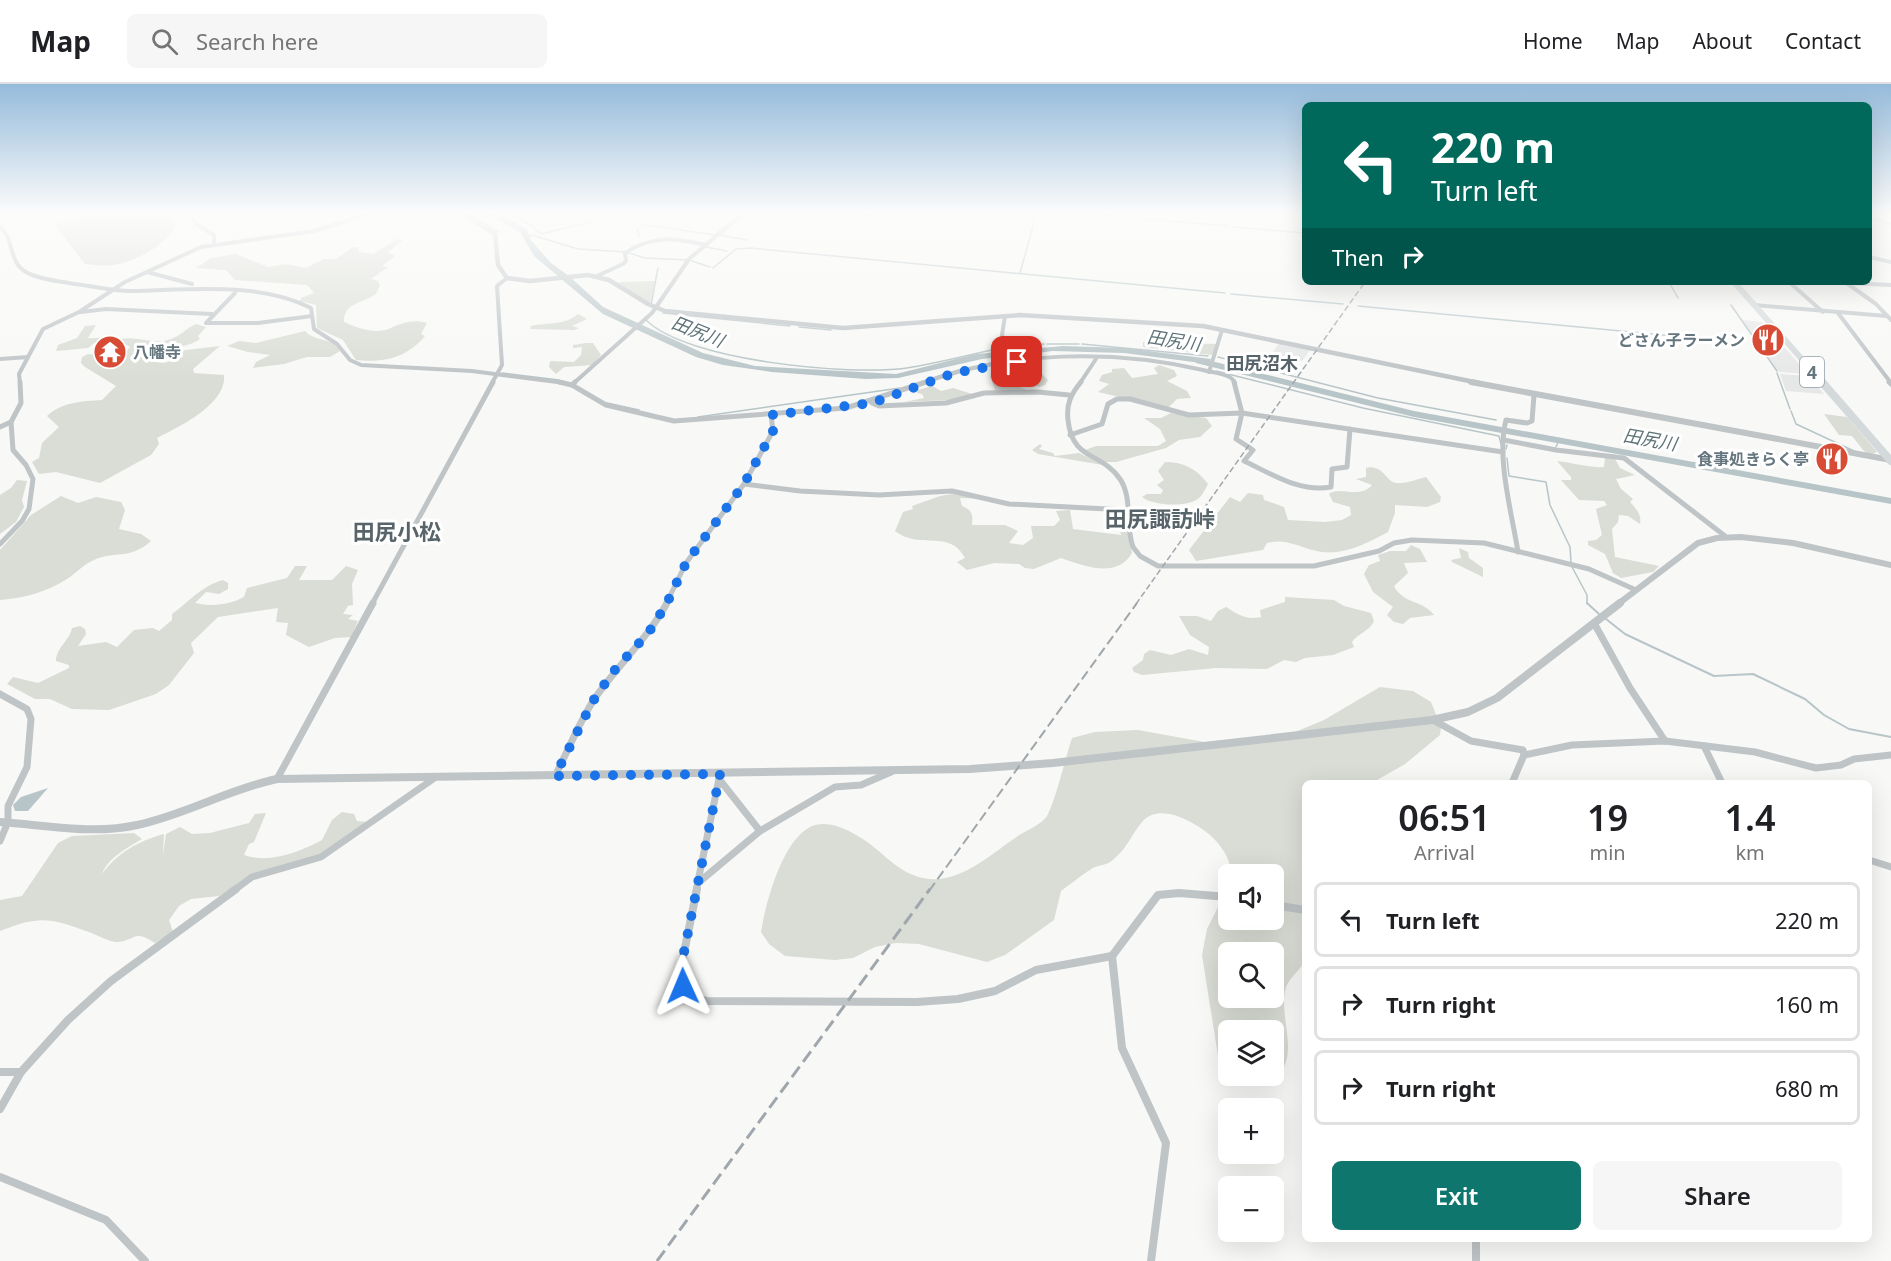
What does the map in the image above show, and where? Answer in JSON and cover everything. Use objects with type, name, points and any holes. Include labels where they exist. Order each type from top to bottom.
[{"type":"highway","name":"4","points":[[1737,285],[1891,460]]},
{"type":"street","points":[[21,267],[25,272],[41,279],[79,283],[112,290],[194,286]]},
{"type":"street","points":[[0,544],[26,516],[33,479],[32,473],[14,450],[11,422],[21,403],[18,374],[47,326],[79,312],[112,290],[159,267]]},
{"type":"street","points":[[499,267],[507,278]]},
{"type":"street","points":[[277,778],[497,375],[503,356],[497,286],[507,278],[531,281],[597,276],[617,267]]},
{"type":"street","points":[[573,384],[654,309],[682,267]]},
{"type":"street","points":[[147,272],[194,286],[235,293],[257,293],[303,303],[311,308],[314,329],[336,340],[345,348],[350,360],[361,365],[497,375],[573,384],[600,403],[674,421],[771,415],[872,403],[954,373],[1016,359],[1096,359],[1210,370],[1234,380],[1242,413],[1236,439],[1240,444],[1253,450],[1244,461],[1316,489],[1331,487],[1332,469],[1347,467],[1350,429]]},
{"type":"street","points":[[597,276],[654,309],[843,328],[1005,316],[1118,319],[1222,330],[1534,395],[1891,460]]},
{"type":"street","points":[[1872,284],[1891,285]]},
{"type":"street","points":[[1792,285],[1823,312]]},
{"type":"street","points":[[1850,285],[1889,318]]},
{"type":"street","points":[[235,293],[212,314],[206,323],[258,323],[312,316]]},
{"type":"street","points":[[1754,305],[1889,318]]},
{"type":"street","points":[[79,312],[106,309],[212,314]]},
{"type":"street","points":[[1881,309],[1891,309]]},
{"type":"street","points":[[1838,313],[1891,384]]},
{"type":"street","points":[[1005,316],[1002,335],[1016,359]]},
{"type":"street","points":[[1210,370],[1222,330]]},
{"type":"street","points":[[0,359],[28,357]]},
{"type":"street","points":[[1096,359],[1089,375],[1069,395],[1070,435],[1082,452],[1116,472],[1127,495],[1131,545],[1137,554],[1165,567],[1191,564],[1323,565],[1412,540],[1484,543],[1589,568],[1636,590]]},
{"type":"street","points":[[872,403],[879,406],[946,403],[977,394],[1038,392],[1069,395]]},
{"type":"street","points":[[1518,552],[1503,452],[1503,424],[1506,420],[1527,423],[1532,421],[1534,395]]},
{"type":"street","points":[[1070,435],[1102,424],[1106,419],[1106,406],[1116,399],[1130,399],[1189,416],[1242,413],[1503,452]]},
{"type":"street","points":[[555,776],[593,701],[613,672],[649,632],[669,599],[686,563],[744,484],[773,431],[771,415]]},
{"type":"street","points":[[0,427],[11,422]]},
{"type":"street","points":[[1504,437],[1556,450],[1624,458],[1725,536]]},
{"type":"street","points":[[744,484],[800,491],[879,495],[952,491],[1009,504],[1127,510]]},
{"type":"street","points":[[4,822],[121,828],[155,819],[243,786],[277,778],[720,776],[894,771],[1053,763],[1432,720],[1483,706],[1698,543],[1725,536],[1761,538],[1891,565]]},
{"type":"street","points":[[1593,623],[1630,688],[1665,741]]},
{"type":"street","points":[[0,694],[27,709],[31,719],[27,767],[8,806],[0,841]]},
{"type":"street","points":[[1432,720],[1461,738],[1523,750],[1524,755],[1513,780]]},
{"type":"street","points":[[1524,755],[1572,745],[1665,741],[1755,752],[1816,768],[1841,765],[1854,759],[1891,755]]},
{"type":"street","points":[[1704,746],[1720,780]]},
{"type":"street","points":[[698,884],[760,831],[835,787],[861,785],[894,771]]},
{"type":"street","points":[[0,1109],[21,1072],[87,1000],[252,877],[321,857],[437,776]]},
{"type":"street","points":[[720,776],[760,831]]},
{"type":"street","points":[[720,776],[679,977],[693,996],[706,1001],[917,1002],[958,999],[995,991],[1036,970],[1112,956],[1158,895],[1179,892],[1218,896]]},
{"type":"street","points":[[1872,861],[1891,867]]},
{"type":"street","points":[[1284,907],[1302,910]]},
{"type":"street","points":[[1112,956],[1122,1048],[1166,1143],[1164,1176],[1151,1261]]},
{"type":"street","points":[[0,1072],[21,1072]]},
{"type":"street","points":[[0,1177],[82,1208],[105,1220],[145,1261]]},
{"type":"street","points":[[1476,1242],[1476,1261]]},
{"type":"shaded area","points":[[388,267],[371,279],[378,281],[380,285],[376,294],[350,307],[344,322],[379,331],[417,321],[427,323],[421,334],[425,336],[410,349],[394,357],[376,361],[356,360],[343,340],[317,328],[316,305],[300,301],[301,298],[314,293],[307,285],[235,280],[226,270],[196,268]]},
{"type":"shaded area","points":[[547,267],[556,267],[603,307],[703,353],[755,366],[896,374],[976,354],[1063,346],[1125,348],[1211,359],[1209,364],[1124,353],[1053,351],[982,359],[898,378],[866,379],[772,372],[723,365],[696,357],[603,314]]},
{"type":"shaded area","points":[[655,281],[650,304],[618,283],[620,282]]},
{"type":"shaded area","points":[[578,314],[587,319],[572,326],[579,328],[574,330],[530,329],[531,326],[556,323],[573,318]]},
{"type":"shaded area","points":[[1742,320],[1762,322],[1808,374],[1779,372]]},
{"type":"shaded area","points":[[196,324],[206,327],[198,336],[200,339],[184,346],[153,348],[138,355],[162,363],[176,357],[177,351],[220,346],[193,369],[194,373],[224,375],[223,386],[210,405],[189,421],[157,438],[159,444],[151,455],[100,483],[56,472],[39,474],[32,462],[39,458],[42,443],[59,427],[47,416],[66,405],[102,400],[116,386],[85,367],[81,363],[82,357],[88,354],[120,358],[130,347],[119,341],[121,339],[168,340]]},
{"type":"shaded area","points":[[96,325],[88,338],[103,338],[100,342],[88,348],[56,351],[58,345],[77,338],[85,326]]},
{"type":"shaded area","points":[[305,331],[314,337],[328,341],[340,351],[330,357],[307,357],[284,364],[253,368],[256,362],[270,355],[227,346],[239,341],[256,343]]},
{"type":"shaded area","points":[[1143,342],[1217,344],[1212,355],[1143,347]]},
{"type":"shaded area","points":[[593,343],[601,355],[592,365],[564,367],[556,374],[549,367],[550,361],[574,362],[581,355],[582,347],[573,348],[573,345]]},
{"type":"shaded area","points":[[1279,343],[1310,350],[1302,361],[1272,354]]},
{"type":"shaded area","points":[[1036,362],[1040,362],[1039,371],[1048,380],[1045,385],[1039,387],[1024,381],[1015,385],[1027,390],[995,390],[990,376],[1031,371]]},
{"type":"shaded area","points":[[1159,365],[1174,370],[1177,376],[1167,381],[1187,391],[1191,398],[1177,399],[1169,407],[1163,407],[1098,392],[1109,384],[1099,381],[1102,375],[1112,372],[1112,369],[1124,368],[1132,378],[1158,374],[1154,368]]},
{"type":"shaded area","points":[[1780,374],[1809,376],[1824,394],[1786,391]]},
{"type":"shaded area","points":[[932,386],[941,391],[953,388],[972,394],[951,400],[904,402],[924,398],[922,394],[917,393],[918,390]]},
{"type":"shaded area","points":[[1171,413],[1206,418],[1212,426],[1200,437],[1179,440],[1166,448],[1116,462],[1104,462],[1085,450],[1096,446],[1158,446],[1166,441],[1160,429],[1144,418],[1161,418]]},
{"type":"shaded area","points":[[1824,414],[1847,417],[1877,452],[1870,455],[1852,436],[1839,435]]},
{"type":"shaded area","points":[[1040,444],[1042,446],[1039,449],[1053,453],[1055,456],[1079,453],[1103,465],[1038,454],[1032,450]]},
{"type":"shaded area","points":[[1605,458],[1615,459],[1620,468],[1635,475],[1616,479],[1621,489],[1633,499],[1630,502],[1640,517],[1640,524],[1628,516],[1619,515],[1618,522],[1612,529],[1615,557],[1659,566],[1653,572],[1621,578],[1613,573],[1605,554],[1588,545],[1588,541],[1596,540],[1602,535],[1596,509],[1607,505],[1604,501],[1579,500],[1561,480],[1571,480],[1571,477],[1557,461],[1604,467]]},
{"type":"shaded area","points":[[1165,462],[1184,465],[1199,474],[1208,484],[1200,497],[1188,503],[1163,504],[1142,497],[1147,494],[1161,494],[1163,490],[1157,485],[1164,480],[1158,471]]},
{"type":"shaded area","points":[[1366,468],[1380,470],[1394,483],[1426,477],[1441,497],[1440,502],[1427,507],[1395,505],[1395,513],[1388,532],[1345,551],[1326,552],[1286,542],[1274,542],[1267,543],[1263,550],[1196,561],[1189,550],[1230,497],[1240,502],[1248,493],[1263,495],[1264,500],[1284,507],[1288,520],[1325,522],[1342,520],[1351,515],[1350,507],[1333,502],[1329,494],[1338,491],[1355,492],[1367,489],[1372,485],[1356,479],[1366,477]]},
{"type":"shaded area","points":[[17,480],[27,481],[22,500],[24,507],[16,522],[0,534],[0,495],[11,488]]},
{"type":"shaded area","points":[[958,493],[986,499],[960,498],[962,506],[971,513],[972,525],[1005,525],[1018,531],[1009,543],[1023,545],[1033,538],[1031,526],[1054,526],[1060,520],[1056,511],[1070,510],[1073,529],[1121,535],[1119,523],[1125,521],[1132,553],[1126,561],[1109,568],[1090,567],[1061,558],[1034,569],[1025,568],[1019,564],[994,563],[967,570],[957,562],[965,558],[951,544],[905,537],[895,531],[903,512],[913,509],[912,506],[940,496]]},
{"type":"shaded area","points":[[61,496],[78,503],[96,497],[121,502],[125,510],[119,529],[141,534],[151,541],[135,551],[94,560],[59,584],[43,591],[0,600],[0,550],[31,515]]},
{"type":"shaded area","points":[[1411,545],[1420,549],[1427,562],[1404,563],[1408,573],[1394,586],[1402,596],[1434,615],[1410,618],[1403,624],[1394,622],[1387,615],[1393,607],[1373,592],[1364,574],[1369,565],[1380,561],[1378,555],[1390,551],[1406,551]]},
{"type":"shaded area","points":[[1459,548],[1468,552],[1469,558],[1483,568],[1483,577],[1452,562],[1451,560],[1461,558]]},
{"type":"shaded area","points":[[295,566],[307,566],[299,580],[332,580],[346,566],[358,570],[352,584],[353,605],[348,606],[343,614],[353,615],[348,619],[358,621],[351,637],[335,638],[309,647],[286,635],[288,623],[276,622],[278,608],[218,617],[191,643],[194,653],[169,685],[156,694],[109,710],[72,709],[50,699],[35,699],[7,684],[13,677],[38,683],[69,668],[69,665],[56,661],[58,652],[72,628],[80,626],[85,629],[86,634],[78,646],[106,642],[117,647],[134,630],[153,628],[159,631],[172,620],[172,614],[202,590],[215,583],[223,580],[228,583],[228,589],[219,594],[206,592],[195,603],[207,605],[233,602],[244,597],[247,588],[287,578]]},
{"type":"shaded area","points":[[1285,597],[1334,600],[1344,606],[1371,613],[1374,621],[1352,642],[1354,647],[1333,655],[1305,658],[1296,662],[1284,660],[1267,669],[1216,668],[1142,675],[1134,672],[1132,668],[1143,660],[1144,654],[1150,650],[1171,655],[1189,649],[1208,655],[1209,647],[1190,635],[1179,616],[1197,616],[1211,621],[1218,611],[1226,607],[1246,617],[1261,617],[1260,610],[1285,602]]},
{"type":"shaded area","points":[[1380,687],[1413,691],[1431,702],[1441,727],[1440,735],[1405,764],[1377,780],[1302,780],[1302,965],[1288,982],[1285,991],[1288,1050],[1284,1066],[1284,1020],[1218,1020],[1218,1056],[1202,955],[1207,929],[1218,907],[1218,930],[1284,930],[1284,864],[1229,864],[1214,839],[1196,825],[1177,816],[1159,813],[1143,821],[1112,860],[1093,868],[1061,891],[1054,920],[1005,955],[987,962],[919,944],[896,943],[875,947],[853,958],[835,960],[785,956],[769,944],[761,932],[772,888],[785,856],[804,831],[815,825],[829,824],[851,832],[915,876],[936,879],[950,877],[975,866],[1045,819],[1054,800],[1072,738],[1095,732],[1138,730],[1221,745],[1290,734],[1324,720]]},
{"type":"shaded area","points":[[48,788],[28,811],[15,811],[13,805],[21,797]]},
{"type":"shaded area","points":[[342,812],[354,814],[357,821],[369,822],[321,856],[251,876],[219,896],[191,899],[179,906],[169,920],[173,932],[155,943],[138,936],[116,942],[64,924],[45,920],[25,922],[0,931],[0,900],[22,896],[58,843],[72,836],[134,833],[142,839],[113,858],[102,874],[115,859],[146,840],[164,834],[163,855],[166,834],[180,827],[192,834],[210,833],[249,823],[255,814],[266,813],[254,842],[249,844],[244,855],[264,858],[284,855],[322,840],[332,820]]},
{"type":"waterway","points":[[950,267],[1225,293]]},
{"type":"waterway","points":[[1020,273],[1022,267]]},
{"type":"waterway","points":[[651,305],[658,268]]},
{"type":"waterway","points":[[1671,285],[1678,298]]},
{"type":"waterway","points":[[1231,294],[1343,304]]},
{"type":"waterway","points":[[1731,305],[1777,371]]},
{"type":"waterway","points":[[1358,306],[1705,339]]},
{"type":"waterway","points":[[663,313],[790,326]]},
{"type":"waterway","points":[[646,320],[667,334],[696,346],[732,355],[771,362],[848,370],[907,368],[1005,347]]},
{"type":"waterway","points":[[799,327],[831,330]]},
{"type":"waterway","points":[[1012,347],[1044,344]]},
{"type":"waterway","points":[[1047,344],[1079,344]]},
{"type":"waterway","name":"田尻川","points":[[1082,344],[1208,356]]},
{"type":"waterway","points":[[1218,357],[1378,398],[1496,420]]},
{"type":"waterway","name":"田尻川","points":[[1199,361],[1414,414],[1891,501]]},
{"type":"waterway","points":[[936,377],[965,368]]},
{"type":"waterway","points":[[1216,371],[1363,408],[1499,436],[1501,444]]},
{"type":"waterway","points":[[502,373],[559,380]]},
{"type":"waterway","points":[[1777,373],[1790,409]]},
{"type":"waterway","points":[[698,417],[900,388]]},
{"type":"waterway","points":[[607,403],[639,410]]},
{"type":"waterway","points":[[1791,411],[1796,424],[1854,451]]},
{"type":"waterway","name":"田尻川","points":[[1556,447],[1559,440]]},
{"type":"waterway","points":[[1506,449],[1507,445]]},
{"type":"waterway","points":[[1507,458],[1509,476],[1546,482],[1550,505],[1570,547],[1571,562]]},
{"type":"waterway","points":[[1572,567],[1587,595],[1587,603]]},
{"type":"waterway","points":[[1587,603],[1599,614]]},
{"type":"waterway","points":[[1606,619],[1625,634],[1714,676],[1753,674],[1805,699],[1824,715],[1849,729],[1891,737]]},
{"type":"railway","points":[[1136,604],[1363,285]]},
{"type":"railway","points":[[929,891],[1137,603]]},
{"type":"railway","points":[[657,1261],[930,889]]},
{"type":"place","name":"どさん子ラーメン","points":[[1768,340]]},
{"type":"place","name":"八幡寺","points":[[110,352]]},
{"type":"place","name":"食事処きらく亭","points":[[1832,459]]},
{"type":"district","name":"田尻沼木","points":[[1262,363]]},
{"type":"district","name":"田尻諏訪峠","points":[[1160,518]]},
{"type":"district","name":"田尻小松","points":[[397,531]]},
{"type":"route","points":[[683,986],[679,977],[720,774],[555,776],[593,701],[613,672],[649,632],[672,594],[686,563],[744,484],[761,448],[773,431],[771,415],[846,408],[872,403],[954,373],[1017,362]]}]
